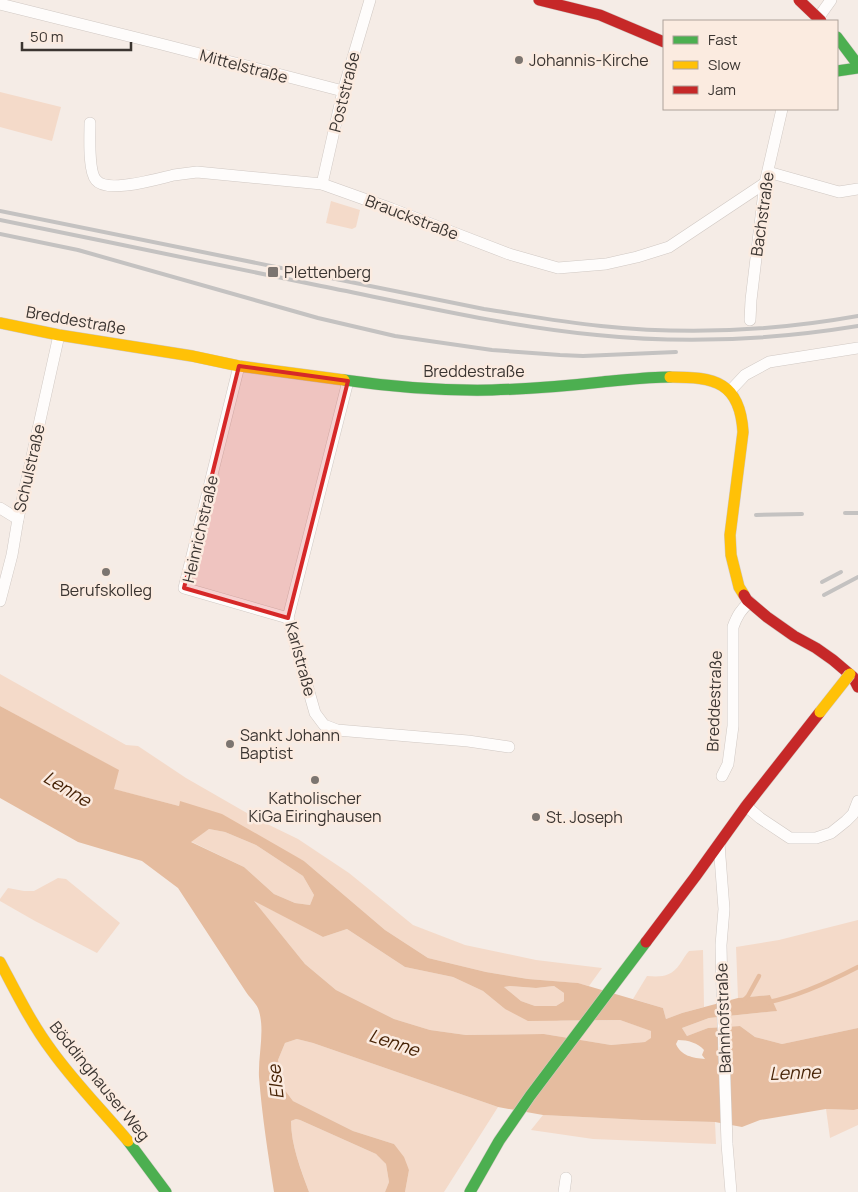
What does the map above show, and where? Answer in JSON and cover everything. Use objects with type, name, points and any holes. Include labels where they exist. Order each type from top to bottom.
[{"type":"street","name":"Poststraße","points":[[322,184],[343,91],[370,0]]},
{"type":"street","points":[[539,0],[600,16],[663,42]]},
{"type":"street","points":[[800,0],[820,20]]},
{"type":"street","points":[[817,20],[831,0]]},
{"type":"street","name":"Mittelstraße","points":[[0,4],[343,91]]},
{"type":"street","points":[[838,38],[858,66],[838,71]]},
{"type":"street","name":"Bachstraße","points":[[750,320],[765,184],[782,110]]},
{"type":"street","name":"Brauckstraße","points":[[90,123],[91,169],[95,179],[102,185],[114,186],[197,172],[322,184],[509,254],[558,268],[606,264],[637,258],[669,247],[765,184]]},
{"type":"street","points":[[768,172],[839,192],[858,189]]},
{"type":"street","name":"Breddestraße","points":[[0,323],[59,335],[192,356],[239,366],[388,386],[436,390],[493,390],[656,377],[680,377],[706,379],[730,391]]},
{"type":"street","name":"Schulstraße","points":[[0,601],[12,556],[18,519],[59,335]]},
{"type":"street","points":[[858,348],[768,362],[745,375],[730,391],[738,404],[742,417],[743,432],[730,535],[731,555],[739,587],[750,602],[766,617],[833,660],[853,677],[858,687]]},
{"type":"street","name":"Heinrichstraße","points":[[239,366],[184,588],[288,618]]},
{"type":"street","name":"Karlstraße","points":[[348,381],[288,618],[315,713],[324,725],[337,730],[468,741],[509,747]]},
{"type":"street","points":[[0,508],[18,519]]},
{"type":"street","name":"Breddestraße","points":[[722,776],[728,764],[733,726],[733,627],[737,616],[750,602]]},
{"type":"street","points":[[470,1191],[499,1142],[530,1096],[684,892],[746,806],[854,667]]},
{"type":"street","points":[[746,806],[790,838],[816,838],[831,833],[846,821],[852,814],[858,801]]},
{"type":"street","name":"Bahnhofstraße","points":[[719,844],[724,909],[721,945],[722,991],[731,1192]]},
{"type":"street","name":"Böddinghauser Weg","points":[[0,962],[50,1050],[104,1112],[166,1192]]},
{"type":"street","points":[[564,1192],[566,1178]]},
{"type":"highlighted area","points":[[239,366],[348,381],[288,618],[184,588]]},
{"type":"shaded area","points":[[0,92],[61,107],[52,141],[0,127]]},
{"type":"shaded area","points":[[331,201],[360,210],[356,227],[352,229],[326,223]]},
{"type":"shaded area","points":[[0,674],[126,745],[138,746],[186,778],[261,821],[298,839],[349,873],[413,925],[465,945],[536,960],[602,968],[589,986],[486,972],[428,958],[385,930],[304,861],[180,802],[179,806],[113,789],[118,770],[0,706]]},
{"type":"shaded area","points":[[209,829],[225,832],[256,845],[303,876],[314,895],[310,905],[295,903],[274,894],[244,867],[190,841]]},
{"type":"shaded area","points":[[58,878],[66,879],[120,923],[97,953],[0,901],[8,888],[34,891]]},
{"type":"shaded area","points":[[253,900],[323,937],[347,929],[405,967],[453,977],[483,991],[505,1009],[561,1021],[620,1020],[652,1031],[652,1039],[645,1042],[611,1045],[544,1034],[466,1035],[430,1030],[394,1019],[336,990],[305,964]]},
{"type":"shaded area","points":[[858,920],[858,1028],[782,1044],[755,1037],[740,1026],[708,1028],[687,1036],[682,1028],[709,1018],[776,1011],[770,995],[738,998],[736,947],[779,940]]},
{"type":"shaded area","points":[[703,950],[704,1007],[666,1019],[663,1008],[633,999],[647,976],[669,974],[677,968],[689,951]]},
{"type":"shaded area","points":[[554,986],[564,993],[564,1001],[556,1006],[535,1006],[521,1001],[504,987],[536,988]]},
{"type":"shaded area","points":[[297,1039],[498,1107],[444,1192],[405,1192],[409,1170],[394,1144],[353,1131],[293,1101],[284,1089],[278,1060],[285,1043]]},
{"type":"shaded area","points":[[826,1109],[858,1109],[858,1125],[830,1138]]},
{"type":"shaded area","points":[[543,1115],[715,1122],[716,1144],[593,1139],[531,1130]]},
{"type":"shaded area","points":[[296,1119],[376,1154],[386,1164],[389,1182],[385,1192],[309,1192],[297,1157],[291,1130],[291,1121]]},
{"type":"water","points":[[0,706],[119,770],[114,789],[179,806],[180,801],[222,814],[304,861],[385,930],[428,958],[486,972],[528,979],[578,983],[663,1008],[666,1019],[738,998],[770,995],[777,1011],[709,1018],[682,1028],[687,1036],[708,1028],[740,1026],[755,1037],[782,1044],[858,1028],[858,1109],[826,1109],[760,1120],[742,1127],[715,1122],[543,1115],[498,1107],[297,1039],[285,1043],[278,1060],[284,1089],[293,1101],[353,1131],[394,1144],[404,1157],[409,1170],[405,1192],[385,1192],[389,1182],[386,1164],[376,1154],[296,1119],[291,1121],[291,1130],[297,1157],[309,1192],[274,1192],[263,1120],[259,1077],[261,1019],[259,1011],[178,888],[142,861],[78,842],[0,798]],"holes":[[[209,829],[225,832],[256,845],[303,876],[314,895],[310,905],[295,903],[274,894],[244,867],[191,842]],[[254,901],[323,937],[347,929],[405,967],[453,977],[483,991],[505,1009],[528,1021],[620,1020],[651,1031],[651,1038],[645,1042],[611,1045],[544,1034],[466,1035],[430,1030],[394,1019],[336,990],[305,964]],[[554,986],[564,993],[564,1001],[556,1006],[535,1006],[521,1001],[504,987],[536,988]],[[678,1040],[696,1044],[704,1050],[702,1055],[705,1059],[684,1054],[676,1044]]]},
{"type":"waterway","points":[[769,1002],[815,988],[858,967]]},
{"type":"waterway","points":[[744,1000],[759,976]]},
{"type":"railway","points":[[0,211],[484,309],[586,324],[633,329],[698,331],[762,328],[858,316]]},
{"type":"railway","points":[[0,220],[458,314],[562,331],[630,338],[695,340],[793,335],[858,326]]},
{"type":"railway","points":[[0,234],[78,250],[318,318],[395,336],[492,350],[560,355],[583,356],[676,352]]},
{"type":"railway","points":[[845,513],[858,513]]},
{"type":"railway","points":[[756,515],[802,514]]},
{"type":"railway","points":[[822,582],[841,572]]},
{"type":"railway","points":[[824,595],[858,577]]},
{"type":"traffic: fast","points":[[838,38],[858,65]]},
{"type":"traffic: fast","points":[[838,71],[858,68]]},
{"type":"traffic: fast","points":[[344,380],[418,388],[492,390],[670,377]]},
{"type":"traffic: fast","points":[[470,1192],[499,1141],[530,1096],[646,942]]},
{"type":"traffic: fast","points":[[128,1141],[166,1192]]},
{"type":"traffic: slow","points":[[0,323],[59,335],[192,356],[239,366],[344,380]]},
{"type":"traffic: slow","points":[[670,377],[686,377],[712,381],[722,386],[737,402],[743,432],[730,535],[731,555],[739,587],[744,595]]},
{"type":"traffic: slow","points":[[820,712],[850,674]]},
{"type":"traffic: slow","points":[[0,962],[44,1040],[70,1074],[128,1141]]},
{"type":"traffic: jam","points":[[539,0],[600,15],[663,42]]},
{"type":"traffic: jam","points":[[799,0],[820,20]]},
{"type":"traffic: jam","points":[[744,595],[747,600],[767,617],[833,660],[853,677],[858,687]]},
{"type":"traffic: jam","points":[[646,942],[746,806],[820,712]]},
{"type":"place","name":"Johannis-Kirche","points":[[519,60]]},
{"type":"place","name":"Plettenberg","points":[[273,272]]},
{"type":"place","name":"Berufskolleg","points":[[106,572]]},
{"type":"place","name":"Sankt Johann Baptist","points":[[230,744]]},
{"type":"place","name":"Katholischer KiGa Eiringhausen","points":[[315,780]]},
{"type":"place","name":"St. Joseph","points":[[536,817]]},
{"type":"water label","name":"Lenne","points":[[67,789]]},
{"type":"water label","name":"Lenne","points":[[394,1043]]},
{"type":"water label","name":"Lenne","points":[[795,1073]]},
{"type":"water label","name":"Else","points":[[276,1082]]}]
